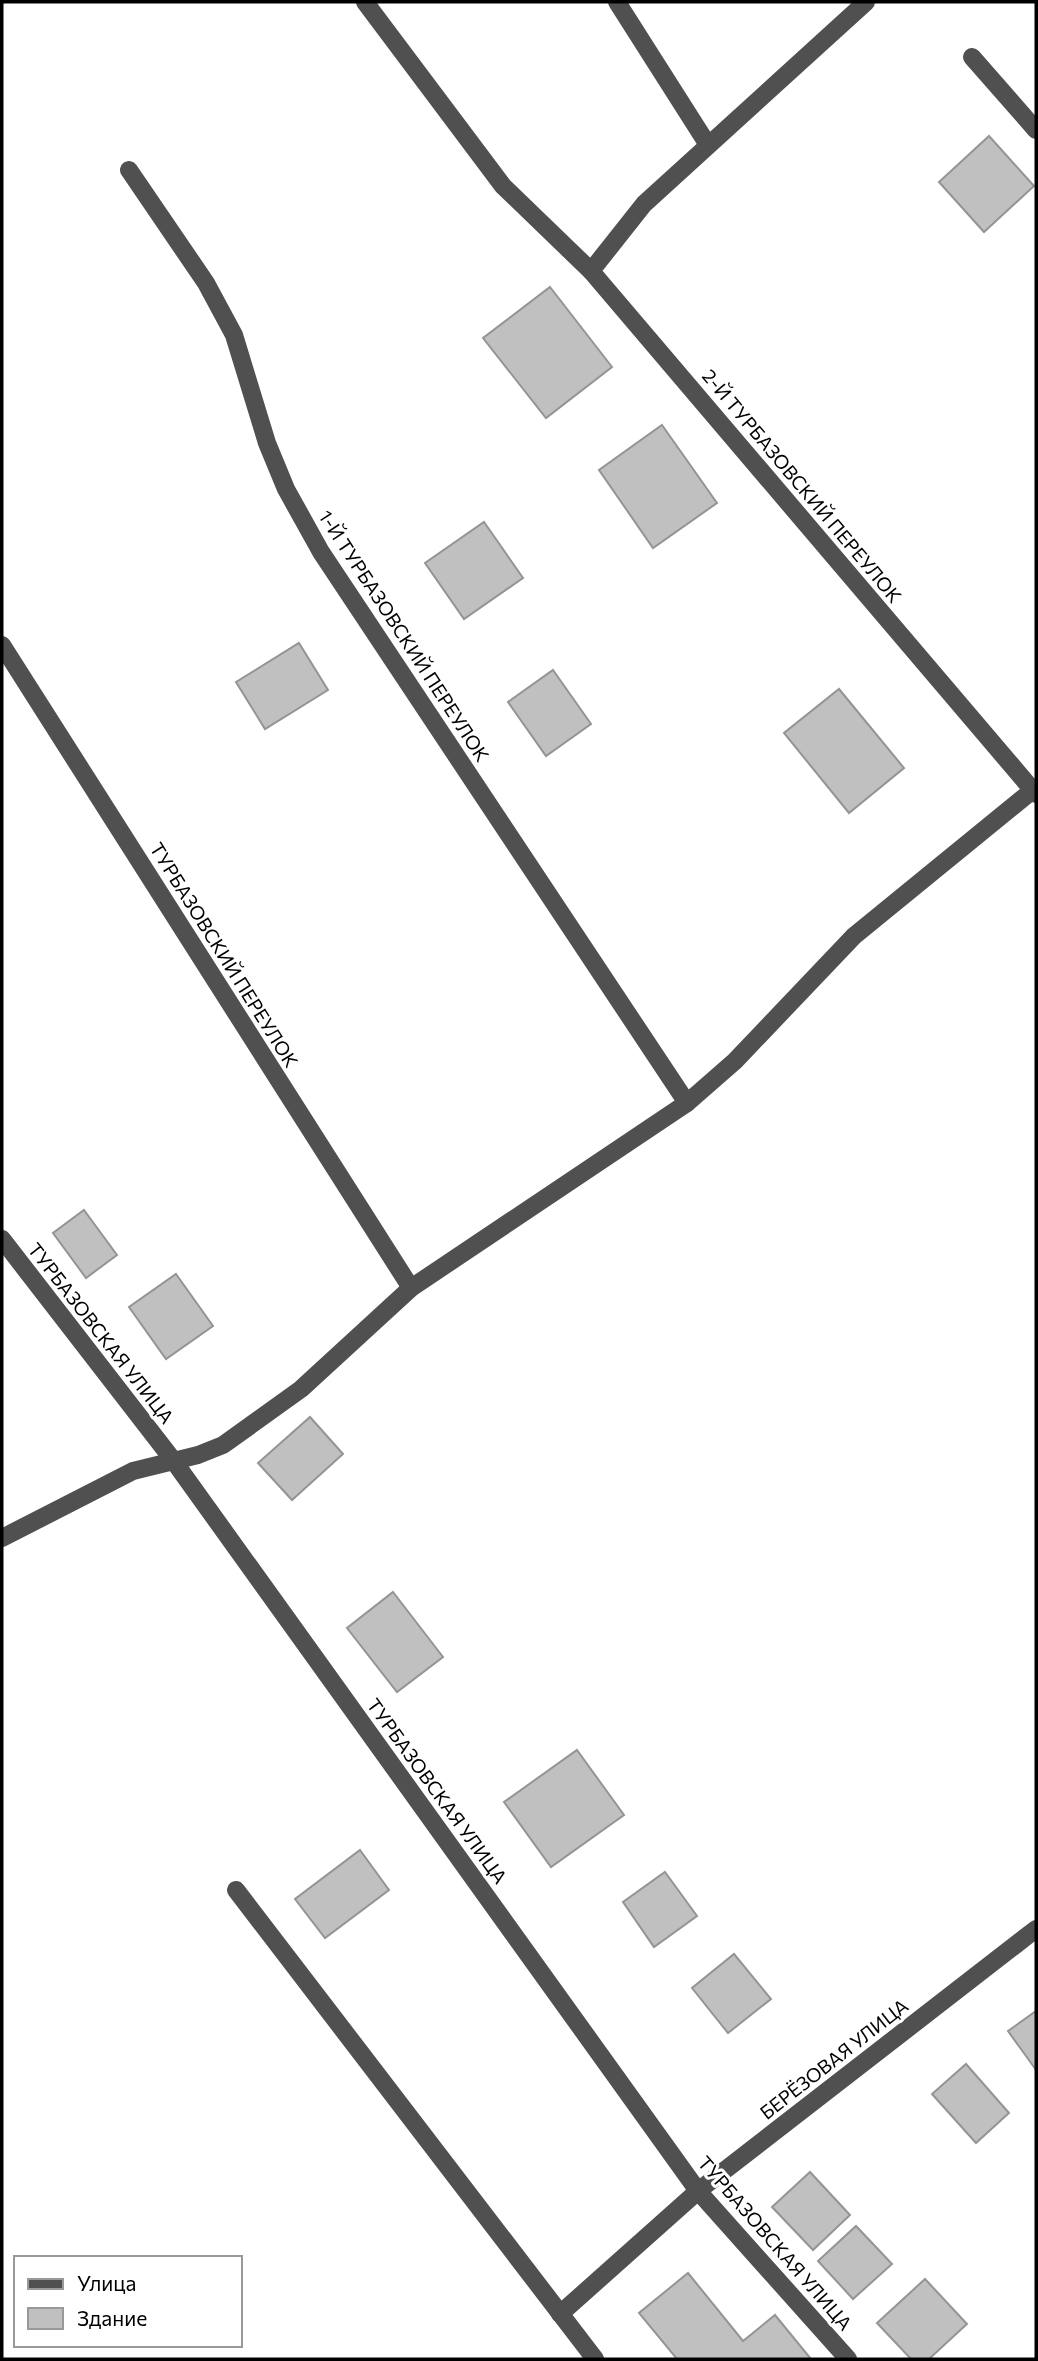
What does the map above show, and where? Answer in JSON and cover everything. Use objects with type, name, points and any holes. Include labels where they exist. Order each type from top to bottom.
[{"type":"street","name":"2-Й ТУРБАЗОВСКИЙ ПЕРЕУЛОК","points":[[365,2],[503,186],[591,271],[1035,792]]},
{"type":"street","points":[[617,2],[708,145]]},
{"type":"street","points":[[591,271],[644,204],[866,2]]},
{"type":"street","points":[[972,57],[1036,130]]},
{"type":"street","name":"1-Й ТУРБАЗОВСКИЙ ПЕРЕУЛОК","points":[[129,170],[206,283],[234,335],[267,443],[286,489],[321,552],[687,1103]]},
{"type":"street","name":"ТУРБАЗОВСКИЙ ПЕРЕУЛОК","points":[[2,645],[411,1288]]},
{"type":"street","points":[[2,1538],[133,1471],[198,1455],[223,1445],[301,1389],[411,1288],[687,1103],[735,1061],[854,936],[1035,792]]},
{"type":"street","name":"ТУРБАЗОВСКАЯ УЛИЦА","points":[[2,1239],[173,1460],[698,2191],[848,2359]]},
{"type":"street","points":[[236,1890],[594,2359]]},
{"type":"street","name":"БЕРЁЗОВАЯ УЛИЦА","points":[[560,2314],[698,2191],[1036,1929]]},
{"type":"building","points":[[989,136],[1034,186],[984,232],[939,182]]},
{"type":"building","points":[[550,287],[612,367],[546,418],[483,338]]},
{"type":"building","points":[[662,425],[717,503],[653,548],[599,470]]},
{"type":"building","points":[[484,522],[523,578],[464,619],[425,563]]},
{"type":"building","points":[[299,643],[328,690],[265,729],[236,682]]},
{"type":"building","points":[[553,670],[591,724],[546,756],[508,702]]},
{"type":"building","points":[[839,689],[904,768],[849,813],[784,733]]},
{"type":"building","points":[[84,1210],[117,1255],[86,1278],[53,1233]]},
{"type":"building","points":[[176,1274],[213,1326],[166,1359],[129,1307]]},
{"type":"building","points":[[310,1417],[343,1454],[292,1500],[258,1463]]},
{"type":"building","points":[[393,1592],[443,1657],[397,1692],[347,1628]]},
{"type":"building","points":[[577,1750],[624,1815],[551,1867],[504,1802]]},
{"type":"building","points":[[360,1850],[389,1890],[325,1938],[295,1899]]},
{"type":"building","points":[[665,1872],[697,1916],[654,1947],[623,1902]]},
{"type":"building","points":[[734,1954],[771,1999],[728,2033],[692,1988]]},
{"type":"building","points":[[1036,2011],[1036,2070],[1008,2031]]},
{"type":"building","points":[[966,2064],[1009,2113],[976,2143],[932,2094]]},
{"type":"building","points":[[810,2172],[850,2215],[813,2250],[772,2207]]},
{"type":"building","points":[[856,2226],[892,2264],[853,2299],[818,2261]]},
{"type":"building","points":[[688,2273],[743,2341],[775,2315],[811,2359],[677,2359],[639,2313]]},
{"type":"building","points":[[925,2279],[967,2324],[929,2359],[911,2359],[877,2323]]}]
